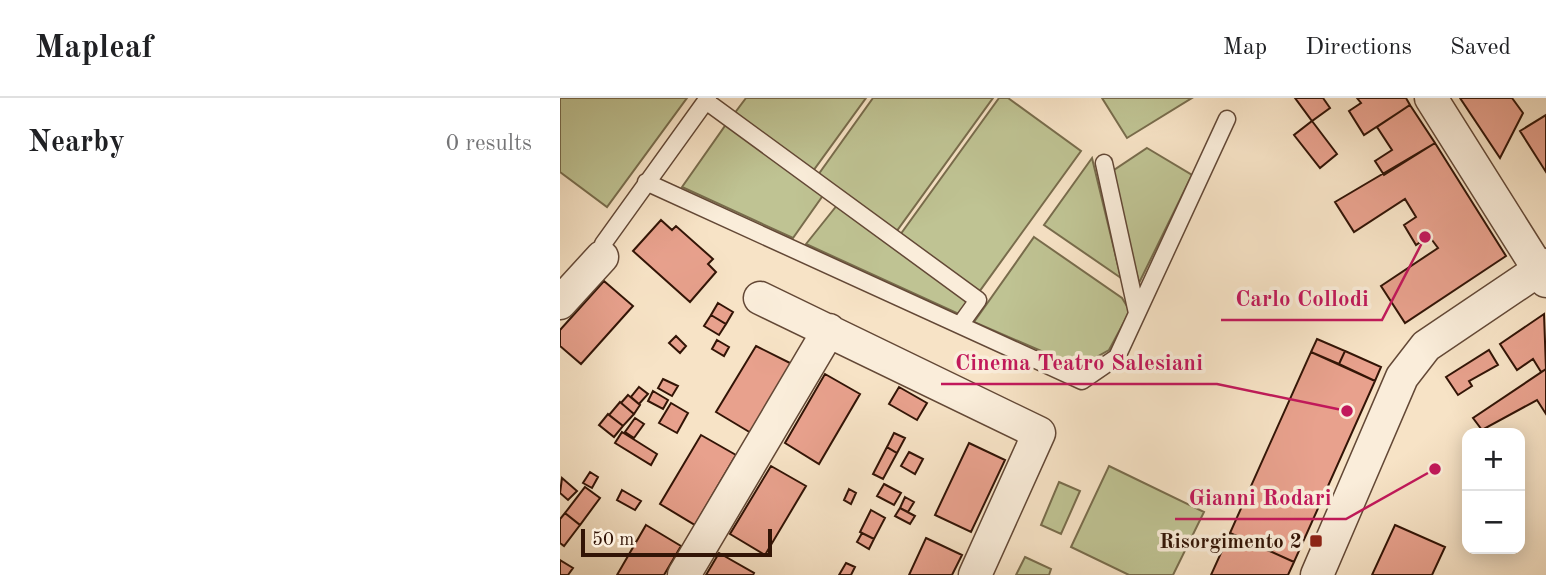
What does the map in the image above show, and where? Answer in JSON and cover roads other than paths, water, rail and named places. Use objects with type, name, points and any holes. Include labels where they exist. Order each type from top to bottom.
[{"type":"street","points":[[1317,575],[1402,377],[1415,357],[1426,346],[1544,272],[1431,98]]},
{"type":"street","points":[[560,303],[602,257]]},
{"type":"street","points":[[760,298],[1039,433],[975,575]]},
{"type":"street","points":[[684,575],[830,330]]},
{"type":"lane","points":[[602,257],[603,244],[707,99],[978,299],[960,326]]},
{"type":"lane","points":[[646,182],[1082,381],[1116,358],[1227,119]]},
{"type":"lane","points":[[1104,163],[1137,313]]},
{"type":"place","name":"Carlo Collodi","points":[[1425,237]]},
{"type":"place","name":"Cinema Teatro Salesiani","points":[[1347,411]]},
{"type":"place","name":"Gianni Rodari","points":[[1435,469]]},
{"type":"place","name":"Risorgimento 2","points":[[1316,541]]}]
